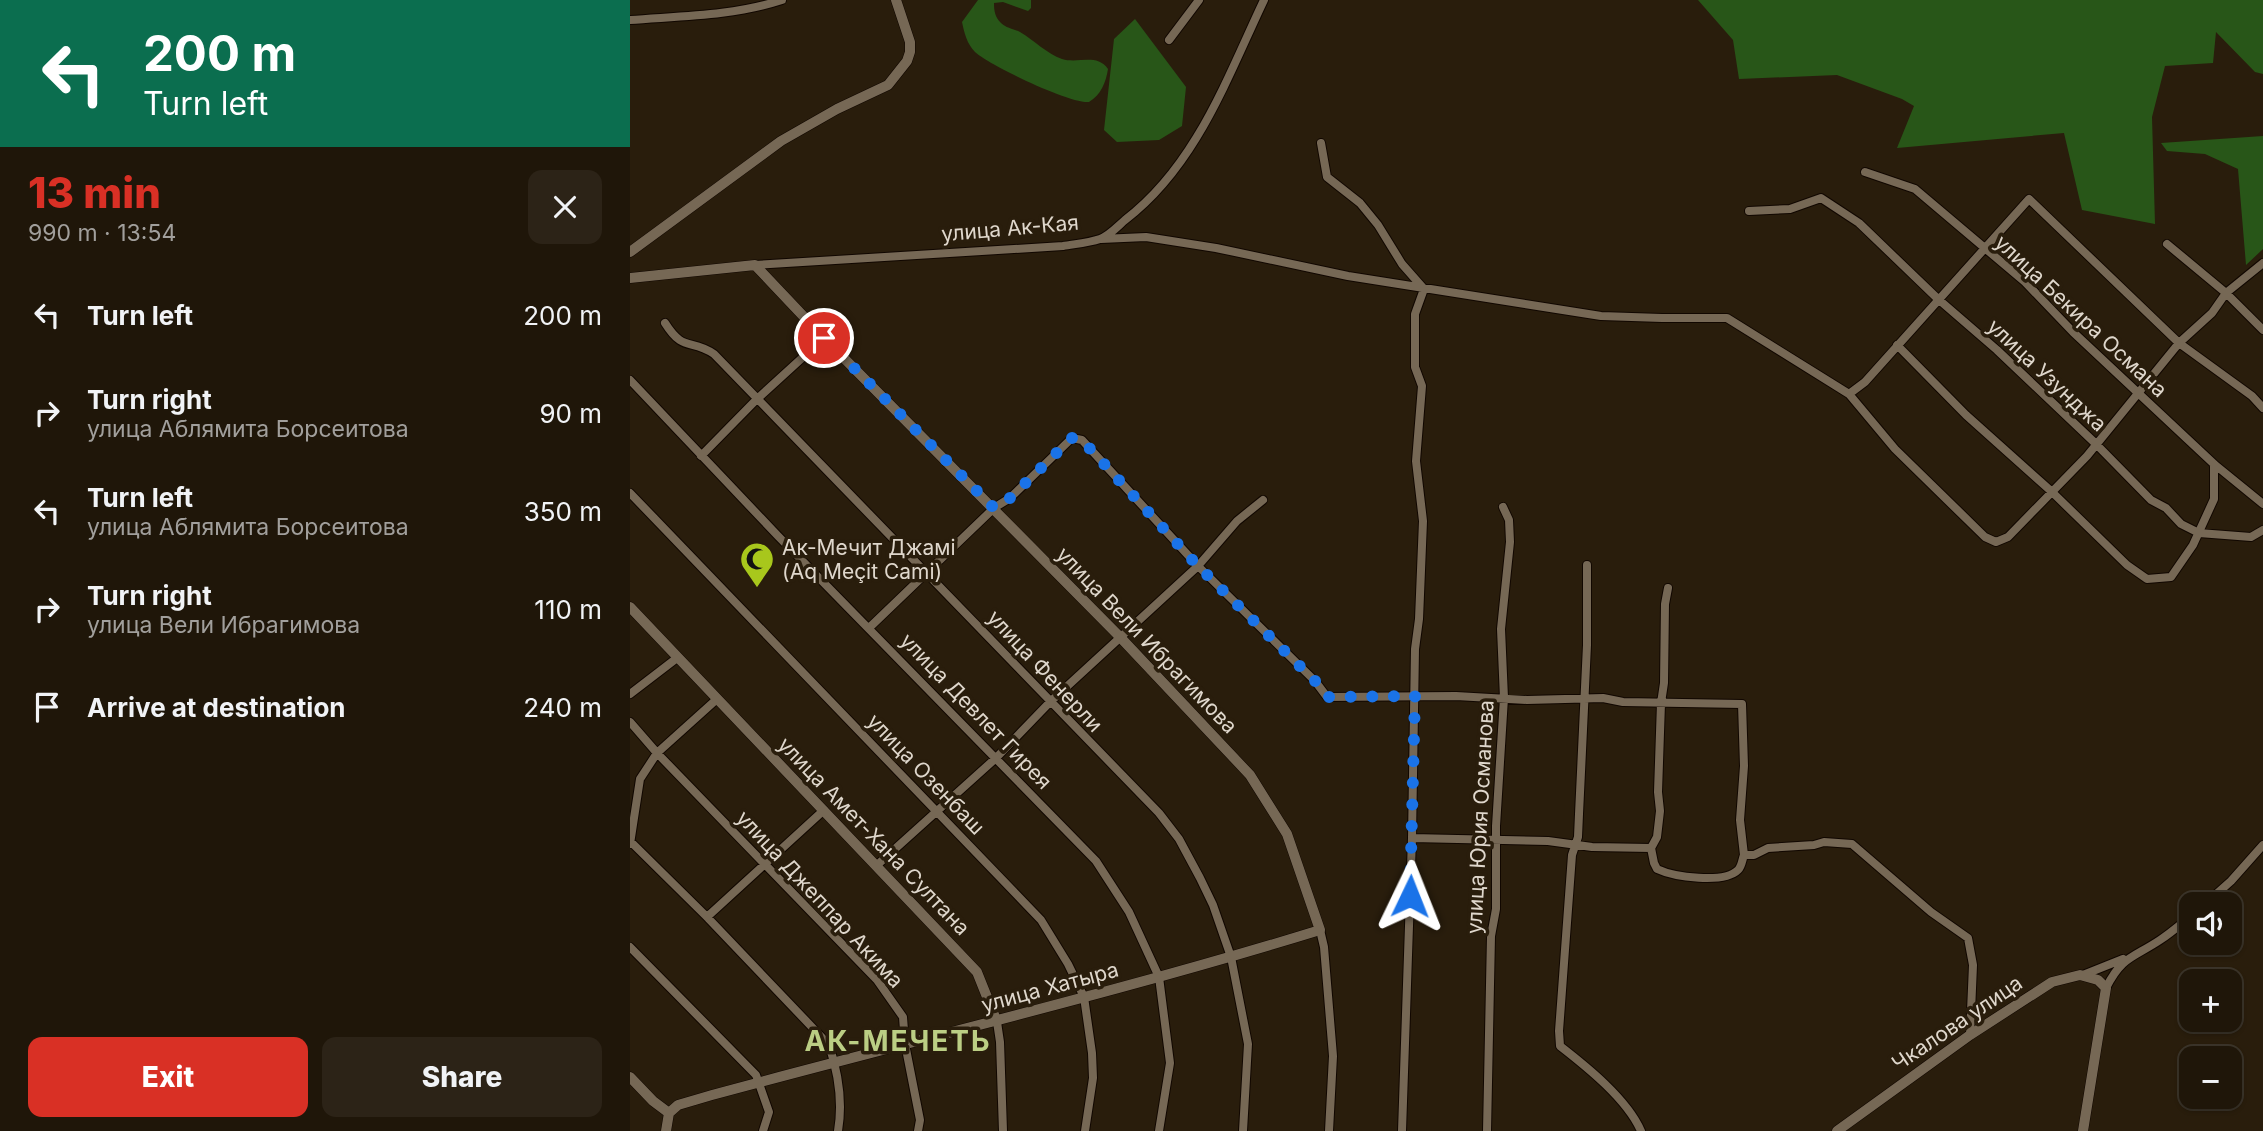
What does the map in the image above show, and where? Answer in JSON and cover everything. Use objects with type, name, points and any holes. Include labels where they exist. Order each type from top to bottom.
[{"type":"street","points":[[630,20],[686,17],[764,6],[782,0]]},
{"type":"street","points":[[630,251],[781,141],[837,109],[888,85],[910,52],[910,42],[896,0]]},
{"type":"street","points":[[1169,40],[1199,0]]},
{"type":"street","name":"улица Ак-Кая","points":[[630,278],[755,265],[1063,246],[1101,239],[1134,213],[1184,159],[1220,94],[1264,0]]},
{"type":"street","points":[[1321,142],[1327,177],[1360,203],[1378,225],[1402,264],[1424,289]]},
{"type":"street","name":"улица Бекира Османа","points":[[1865,172],[1914,189],[2025,282],[2214,464],[2263,504]]},
{"type":"street","name":"улица Узунджа","points":[[1748,211],[1790,209],[1821,198],[1858,223],[1938,299],[1997,350],[2151,500],[2166,508],[2180,524],[2199,533]]},
{"type":"street","points":[[1849,394],[1865,382],[2029,199],[2179,343],[2252,396],[2263,408]]},
{"type":"street","points":[[1101,239],[1146,237],[1193,244],[1348,276],[1601,316],[1727,318],[1849,394],[1895,449],[1985,537],[1996,542],[2008,537],[2087,456],[2179,343],[2212,313],[2227,293],[2263,262]]},
{"type":"street","points":[[2167,244],[2227,293],[2263,330]]},
{"type":"street","name":"улица Вели Ибрагимова","points":[[755,265],[1120,637],[1250,775],[1287,834],[1324,947],[1333,1056],[1329,1131]]},
{"type":"street","points":[[1402,1131],[1415,649],[1419,619],[1423,521],[1416,461],[1422,386],[1415,367],[1414,324],[1424,289]]},
{"type":"street","name":"улица Фенерли","points":[[665,323],[676,340],[714,354],[1159,813],[1178,839],[1213,905],[1231,957],[1248,1044],[1243,1131]]},
{"type":"street","points":[[701,456],[756,400],[824,338]]},
{"type":"street","points":[[1897,345],[1966,415],[2051,491],[2127,565],[2147,579],[2171,578],[2193,545],[2214,499],[2214,464]]},
{"type":"street","name":"улица Девлет Гирея","points":[[630,380],[1096,861],[1129,912],[1159,977],[1170,1063],[1159,1131]]},
{"type":"street","points":[[870,627],[994,508],[1010,498],[1072,438],[1082,440],[1198,566],[1328,697],[1415,696],[1527,701],[1603,698],[1623,702],[1661,703],[1742,704],[1744,766],[1740,820],[1744,855],[1741,867],[1729,875],[1702,879],[1657,869],[1654,863],[1651,848],[1657,837],[1660,811],[1658,792],[1661,703],[1664,683],[1664,604],[1668,588]]},
{"type":"street","name":"улица Озенбаш","points":[[630,492],[1041,920],[1068,964],[1084,997],[1093,1053],[1093,1078],[1085,1131]]},
{"type":"street","points":[[876,866],[996,758],[1050,702],[1198,566],[1237,521],[1263,500]]},
{"type":"street","name":"улица Юрия Османова","points":[[1487,1131],[1491,936],[1496,909],[1497,784],[1504,698],[1501,629],[1510,542],[1509,520],[1503,507]]},
{"type":"street","points":[[2199,533],[2251,537],[2263,530]]},
{"type":"street","points":[[1587,565],[1587,645],[1578,837],[1572,855],[1560,1046],[1585,1065],[1635,1118],[1641,1131]]},
{"type":"street","name":"улица Амет-Хана Султана","points":[[630,609],[977,972],[997,1022],[1003,1131]]},
{"type":"street","points":[[630,694],[677,658]]},
{"type":"street","points":[[717,699],[657,753],[640,779],[631,842],[708,916],[829,1045],[835,1063],[840,1097],[838,1131]]},
{"type":"street","name":"улица Джеппар Акима","points":[[630,722],[877,980],[904,1017],[905,1044],[920,1120],[918,1131]]},
{"type":"street","points":[[708,916],[824,810]]},
{"type":"street","points":[[1412,838],[1651,848]]},
{"type":"street","points":[[1744,855],[1754,855],[1768,848],[1824,842],[1852,844],[1931,912],[1968,938],[1973,965],[1970,1035]]},
{"type":"street","points":[[2218,892],[2263,845]]},
{"type":"street","points":[[2080,975],[2129,957],[2158,941],[2179,924]]},
{"type":"street","name":"улица Хатыра","points":[[669,1113],[678,1105],[997,1022],[1320,930]]},
{"type":"street","points":[[630,947],[756,1075],[769,1112],[763,1131]]},
{"type":"street","points":[[2083,1131],[2106,988],[2117,968],[2129,957]]},
{"type":"street","points":[[2080,975],[2098,981],[2106,988]]},
{"type":"street","name":"Чкалова улица","points":[[1837,1131],[1970,1035],[2053,982],[2080,975]]},
{"type":"street","points":[[630,1077],[669,1113],[666,1131]]},
{"type":"green space","points":[[978,0],[1031,0],[1031,8],[1028,11],[1003,2],[994,3],[996,16],[1003,25],[1020,32],[1056,57],[1093,60],[1104,64],[1108,69],[1100,92],[1089,102],[1065,97],[1012,74],[975,52],[968,42],[962,22]]},
{"type":"green space","points":[[1698,0],[2263,0],[2263,74],[2255,72],[2216,32],[2213,63],[2165,66],[2152,117],[2155,224],[2082,210],[2064,133],[1897,148],[1914,106],[1902,99],[1837,75],[1739,79],[1733,40]]},
{"type":"green space","points":[[1135,19],[1186,87],[1182,126],[1159,140],[1117,142],[1104,130],[1114,39]]},
{"type":"green space","points":[[2263,136],[2263,249],[2246,265],[2238,169],[2205,154],[2167,151],[2161,143]]},
{"type":"place","name":"Ак-Мечит Джамі (Aq Meçit Cami)","points":[[757,589]]},
{"type":"district","name":"АК-МЕЧЕТЬ","points":[[898,1041]]},
{"type":"route","points":[[824,338],[994,508],[1010,498],[1072,438],[1082,440],[1198,566],[1328,697],[1415,696],[1410,896]]}]
